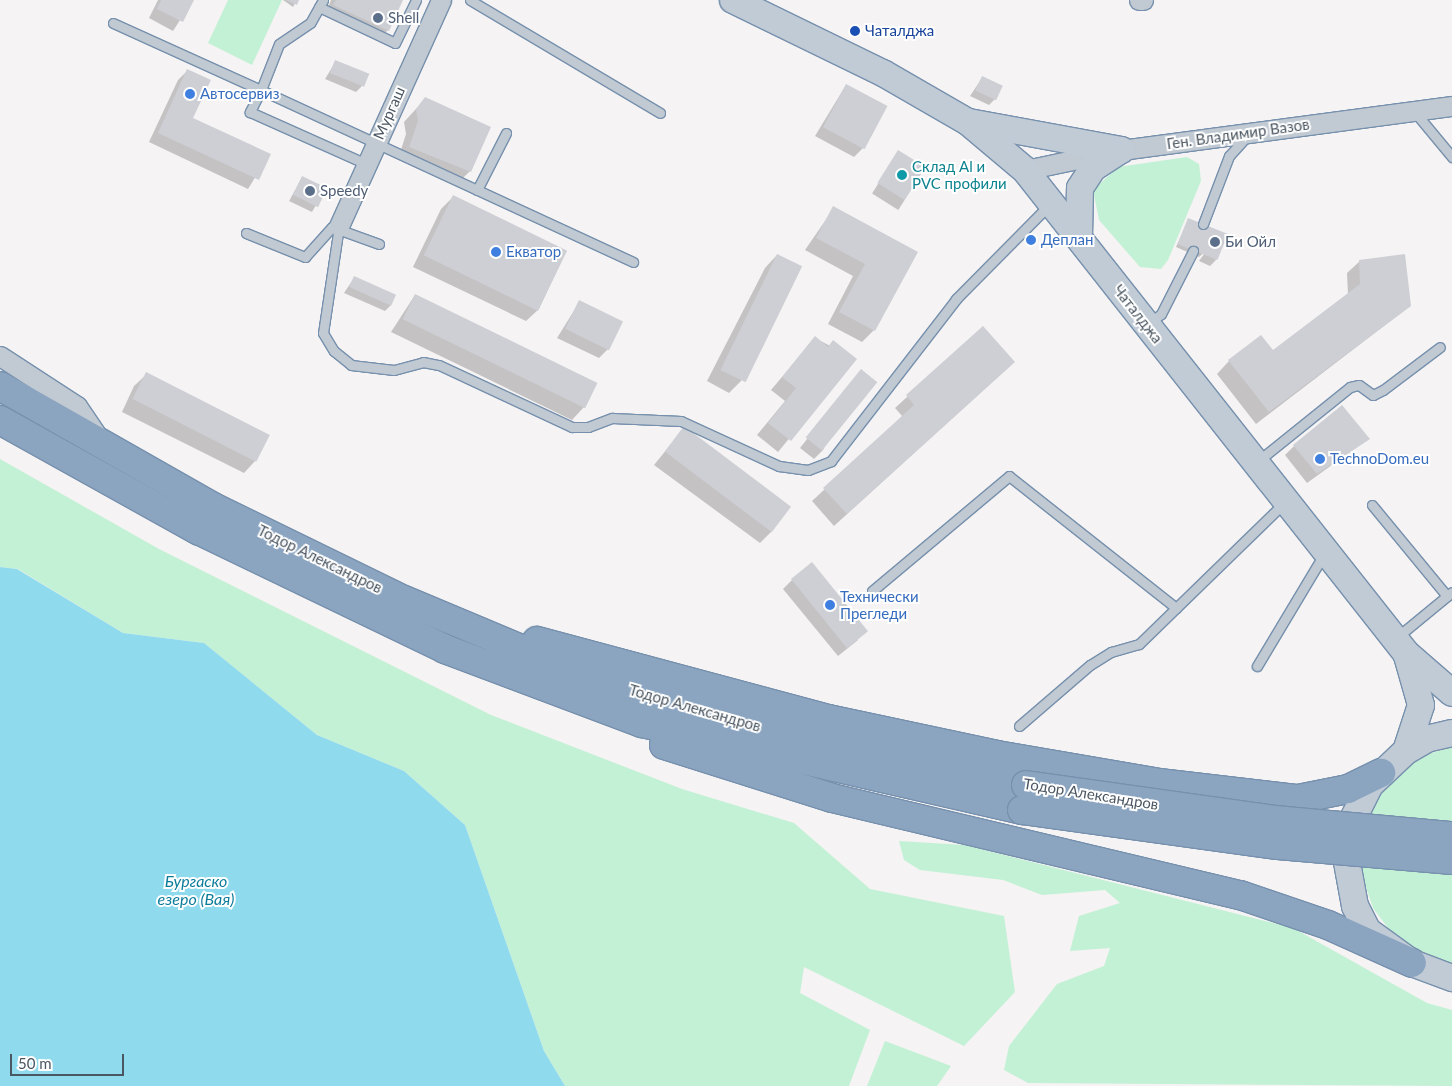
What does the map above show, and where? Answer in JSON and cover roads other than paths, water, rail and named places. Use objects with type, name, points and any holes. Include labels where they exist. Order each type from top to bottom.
[{"type":"highway","name":"Тодор Александров","points":[[0,386],[213,507],[455,623],[658,700],[1024,797],[1452,836]]},
{"type":"highway","name":"Тодор Александров","points":[[0,420],[214,539],[445,649],[642,723],[1278,846],[1452,860]]},
{"type":"highway","points":[[455,623],[828,720],[997,756],[1159,783],[1298,799],[1348,789],[1381,773]]},
{"type":"highway","points":[[445,649],[651,740],[736,769],[832,798],[1240,895],[1328,925],[1412,963]]},
{"type":"main road","name":"Чаталджа","points":[[733,0],[883,73],[968,122],[1025,170],[1400,646],[1452,693]]},
{"type":"main road","points":[[968,122],[1121,150]]},
{"type":"main road","points":[[1078,238],[1080,188],[1093,168],[1121,150]]},
{"type":"main road","name":"Чаталджа","points":[[1400,646],[1421,705],[1406,751]]},
{"type":"main road","points":[[1452,733],[1427,739],[1406,751],[1381,773],[1356,811],[1348,840],[1347,872],[1355,906],[1368,931],[1412,963],[1452,978]]},
{"type":"street","name":"Мургаш","points":[[338,226],[439,0]]},
{"type":"street","name":"Ген. Владимир Вазов","points":[[1025,170],[1121,150],[1252,131],[1452,106]]},
{"type":"street","points":[[0,356],[76,406],[104,446]]},
{"type":"lane","points":[[366,164],[250,112],[279,44],[310,23],[321,4],[395,43],[416,0]]},
{"type":"lane","points":[[470,0],[660,113]]},
{"type":"lane","points":[[112,22],[634,262]]},
{"type":"lane","points":[[1414,110],[1452,157]]},
{"type":"lane","points":[[1203,224],[1229,156],[1252,131]]},
{"type":"lane","points":[[477,190],[506,133]]},
{"type":"lane","points":[[338,226],[324,334],[334,351],[351,365],[394,370],[423,362],[439,364],[572,427],[588,427],[612,418],[681,421],[779,466],[808,470],[831,461],[956,299],[1051,204]]},
{"type":"lane","points":[[246,233],[305,257],[327,230],[338,226],[379,244]]},
{"type":"lane","points":[[1146,324],[1161,314],[1192,250]]},
{"type":"lane","points":[[1256,462],[1350,388],[1359,386],[1373,395],[1383,390],[1440,347]]},
{"type":"lane","points":[[872,591],[1009,476],[1176,608]]},
{"type":"lane","points":[[1019,726],[1090,665],[1111,652],[1139,644],[1286,501]]},
{"type":"lane","points":[[1372,505],[1449,594],[1400,646]]},
{"type":"lane","points":[[1257,666],[1325,551]]},
{"type":"water","name":"Бургаско езеро (Вая)","points":[[0,567],[17,569],[123,633],[204,643],[317,735],[404,771],[465,825],[544,1051],[565,1086],[0,1086]]},
{"type":"place","name":"Shell","points":[[378,18]]},
{"type":"place","name":"Чаталджа","points":[[855,31]]},
{"type":"place","name":"Автосервиз","points":[[190,94]]},
{"type":"place","name":"Склад Al и PVC профили","points":[[902,175]]},
{"type":"place","name":"Speedy","points":[[310,191]]},
{"type":"place","name":"Деплан","points":[[1031,240]]},
{"type":"place","name":"Би Ойл","points":[[1215,242]]},
{"type":"place","name":"Екватор","points":[[496,252]]},
{"type":"place","name":"TechnoDom.eu","points":[[1320,459]]},
{"type":"place","name":"Технически Прегледи","points":[[830,605]]}]
